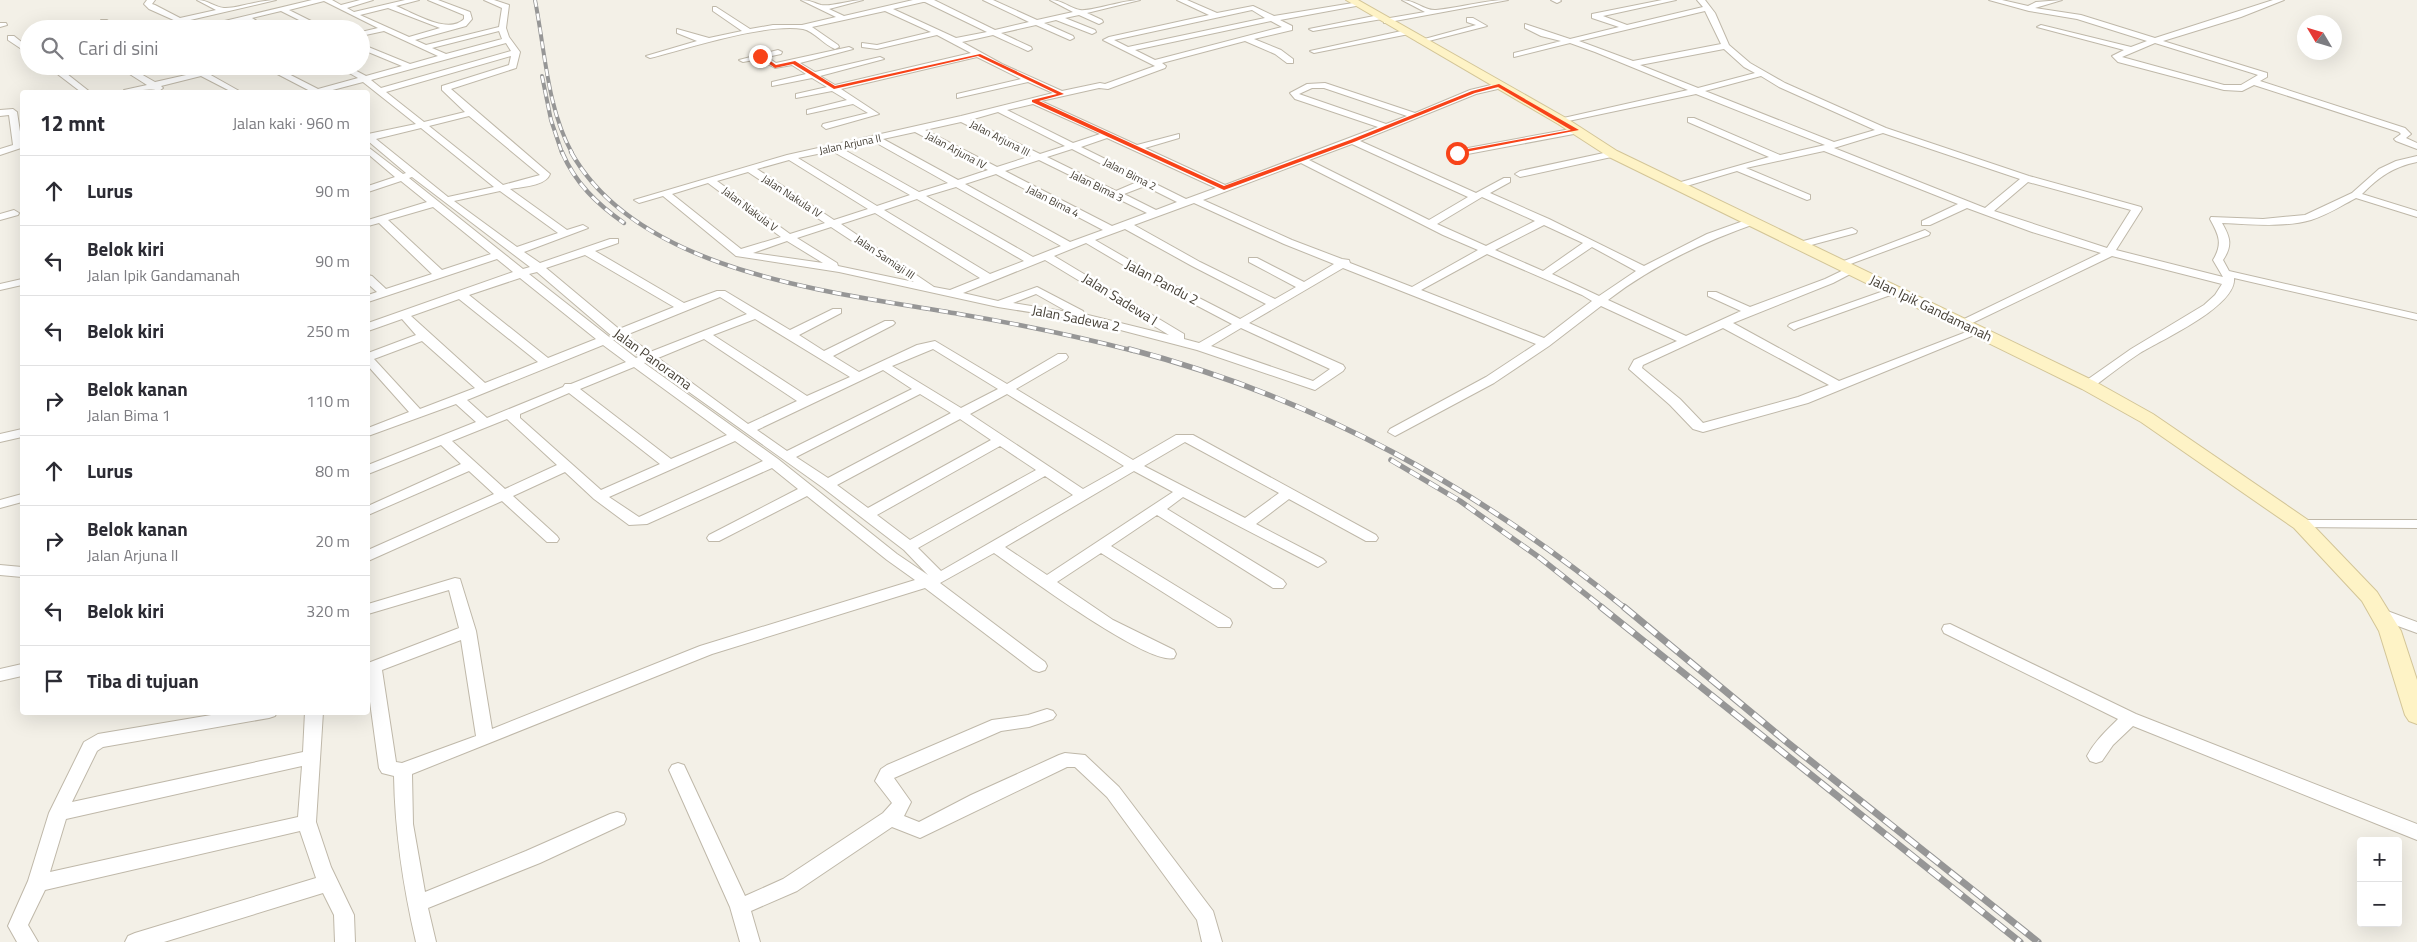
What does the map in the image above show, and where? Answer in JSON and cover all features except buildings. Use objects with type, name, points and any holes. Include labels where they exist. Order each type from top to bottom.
[{"type":"street","points":[[151,0],[148,4],[152,8],[180,20],[272,0]]},
{"type":"street","points":[[201,0],[222,11]]},
{"type":"street","points":[[232,20],[317,0]]},
{"type":"street","points":[[327,0],[367,20]]},
{"type":"street","points":[[340,7],[369,0]]},
{"type":"street","points":[[353,14],[415,0]]},
{"type":"street","points":[[410,39],[464,24],[468,19],[468,14],[432,0]]},
{"type":"street","points":[[446,200],[539,180],[545,174],[471,112],[446,86],[513,66],[516,52],[502,28],[506,7],[488,0]]},
{"type":"street","points":[[805,0],[843,18]]},
{"type":"street","points":[[821,8],[859,0]]},
{"type":"street","points":[[650,56],[709,40],[748,32],[779,26],[805,26],[923,0]]},
{"type":"street","points":[[928,0],[1028,49]]},
{"type":"street","points":[[987,0],[1070,38]]},
{"type":"street","points":[[1054,0],[1099,22]]},
{"type":"street","points":[[955,41],[1136,0]]},
{"type":"street","points":[[1181,0],[1216,15]]},
{"type":"street","points":[[1406,0],[1433,13]]},
{"type":"street","points":[[1314,30],[1433,13],[1499,0]]},
{"type":"street","points":[[1626,27],[1595,16],[1672,0]]},
{"type":"street","points":[[1701,0],[1711,13],[1726,46],[1759,74],[1782,85],[1883,130],[2026,178],[2137,208],[2110,252],[1971,327],[1839,386],[1766,411],[1700,427],[1675,402],[1635,369],[1638,363],[1750,311],[1829,281],[1846,267],[1925,228],[1967,204]]},
{"type":"street","points":[[1993,0],[2029,9],[2078,17],[2155,40],[2264,75],[2242,88],[2224,88],[2117,58],[2116,56],[2155,40],[2280,0]]},
{"type":"street","points":[[2029,9],[2036,4],[2058,0]]},
{"type":"street","points":[[1126,50],[1354,2]]},
{"type":"street","name":"Jalan Ipik Gandamanah","points":[[1354,2],[1562,121],[1613,154],[2088,385],[2147,418],[2250,486],[2301,524],[2370,597],[2382,614],[2390,631],[2417,715]]},
{"type":"street","points":[[389,6],[449,29]]},
{"type":"street","points":[[885,8],[1062,94]]},
{"type":"street","points":[[1251,8],[1270,19],[1288,28],[1155,62],[1107,40],[1251,8]]},
{"type":"street","points":[[1517,55],[1707,8]]},
{"type":"street","points":[[282,9],[305,20]]},
{"type":"street","points":[[716,10],[748,32]]},
{"type":"street","points":[[156,15],[164,20]]},
{"type":"street","points":[[244,17],[250,20]]},
{"type":"street","points":[[1056,17],[1092,32]]},
{"type":"street","points":[[1421,41],[1483,26],[1470,20]]},
{"type":"street","points":[[370,21],[446,56]]},
{"type":"street","points":[[1190,21],[1230,43]]},
{"type":"street","points":[[805,26],[836,47]]},
{"type":"street","points":[[1528,26],[1544,34],[1579,43],[1632,64],[1967,204],[2110,252],[2227,278],[2415,314]]},
{"type":"street","points":[[2041,27],[2130,49]]},
{"type":"street","points":[[370,32],[385,28]]},
{"type":"street","points":[[426,47],[502,28]]},
{"type":"street","points":[[680,31],[694,38],[709,40]]},
{"type":"street","points":[[1314,51],[1406,32]]},
{"type":"street","points":[[865,45],[870,48],[877,47],[938,33]]},
{"type":"street","points":[[11,38],[20,45]]},
{"type":"street","points":[[324,90],[507,39]]},
{"type":"street","points":[[1246,39],[1278,52],[1290,61]]},
{"type":"street","points":[[1632,64],[1697,50],[1726,46]]},
{"type":"street","points":[[808,49],[820,56]]},
{"type":"street","points":[[370,50],[411,67]]},
{"type":"street","points":[[760,56],[775,66],[849,50]]},
{"type":"street","points":[[380,91],[516,52]]},
{"type":"street","points":[[743,60],[778,52]]},
{"type":"street","points":[[799,96],[979,54]]},
{"type":"street","points":[[775,84],[880,59]]},
{"type":"street","points":[[793,62],[875,114],[826,126]]},
{"type":"street","name":"Jalan Arjuna II","points":[[639,200],[790,158],[962,119],[1100,84],[1105,87],[1162,66],[1155,62]]},
{"type":"street","points":[[1562,121],[1697,91],[1759,74]]},
{"type":"street","points":[[63,75],[83,90]]},
{"type":"street","points":[[136,75],[162,90]]},
{"type":"street","points":[[136,90],[198,75]]},
{"type":"street","points":[[204,75],[233,90]]},
{"type":"street","points":[[270,75],[296,90]]},
{"type":"street","points":[[284,75],[313,90]]},
{"type":"street","points":[[358,75],[423,124],[500,187],[564,234]]},
{"type":"street","points":[[960,96],[1031,80]]},
{"type":"street","points":[[2253,82],[2402,130],[2406,134],[2399,139],[2417,146]]},
{"type":"street","points":[[1385,127],[1298,97],[1294,93],[1310,86],[1325,85],[1416,116]]},
{"type":"street","points":[[950,294],[1111,230],[1352,141],[1474,92],[1499,86]]},
{"type":"street","points":[[810,112],[854,101]]},
{"type":"street","points":[[1034,101],[1224,188]]},
{"type":"street","name":"Jalan Bima 2","points":[[998,109],[1146,182],[1288,242],[1345,262],[1545,343]]},
{"type":"street","points":[[0,112],[13,112],[18,146],[0,152]]},
{"type":"street","points":[[370,140],[471,112]]},
{"type":"street","name":"Jalan Arjuna III","points":[[962,119],[1038,158]]},
{"type":"street","points":[[1691,120],[1781,158]]},
{"type":"street","name":"Jalan Arjuna IV","points":[[916,129],[996,171]]},
{"type":"street","points":[[1457,153],[1576,130]]},
{"type":"street","points":[[1677,186],[1737,168],[1829,147],[1883,130]]},
{"type":"street","points":[[740,254],[1107,135]]},
{"type":"street","points":[[1136,148],[1176,136]]},
{"type":"street","points":[[876,139],[1070,246]]},
{"type":"street","points":[[1352,141],[1480,196],[1544,221],[1645,271]]},
{"type":"street","name":"Jalan Panorama","points":[[370,143],[408,175],[446,200],[538,267],[617,334],[649,356],[741,432],[787,456],[827,484],[909,548],[934,580]]},
{"type":"street","points":[[834,148],[1032,261]]},
{"type":"street","points":[[1520,174],[1613,154]]},
{"type":"street","points":[[790,158],[988,278]]},
{"type":"street","name":"Jalan Bima 3","points":[[1038,158],[1156,214]]},
{"type":"street","points":[[1300,159],[1487,251],[1544,274],[1685,340]]},
{"type":"street","points":[[2088,385],[2141,347],[2203,310],[2228,287],[2227,278],[2218,263],[2227,241],[2215,219],[2263,222],[2306,218],[2362,197],[2375,175],[2417,159]]},
{"type":"street","points":[[373,161],[408,175],[432,204],[604,340],[741,432],[773,462],[892,557],[934,580],[1039,666]]},
{"type":"street","points":[[2403,164],[2417,168]]},
{"type":"street","points":[[1737,168],[1807,198]]},
{"type":"street","name":"Jalan Nakula IV","points":[[750,169],[834,223]]},
{"type":"street","name":"Jalan Bima 4","points":[[996,171],[1111,230]]},
{"type":"street","points":[[370,188],[408,175]]},
{"type":"street","points":[[1987,211],[2011,193],[2026,178]]},
{"type":"street","name":"Jalan Nakula V","points":[[710,180],[789,238],[839,269]]},
{"type":"street","points":[[1430,224],[1507,180]]},
{"type":"street","points":[[1114,195],[1146,182]]},
{"type":"street","points":[[665,193],[740,254],[839,269]]},
{"type":"street","points":[[2362,197],[2417,214]]},
{"type":"street","points":[[370,222],[432,204]]},
{"type":"street","points":[[0,216],[14,213]]},
{"type":"street","points":[[381,219],[440,275]]},
{"type":"street","points":[[1414,290],[1519,232],[1544,221]]},
{"type":"street","points":[[1395,432],[1482,385],[1545,343],[1623,283],[1711,236],[1752,221]]},
{"type":"street","name":"Jalan Samiaji III","points":[[834,223],[936,291]]},
{"type":"street","points":[[1126,225],[1196,264],[1276,304]]},
{"type":"street","points":[[516,250],[583,228]]},
{"type":"street","points":[[1800,244],[1852,231]]},
{"type":"street","name":"Jalan Pandu 2","points":[[1087,240],[1158,281],[1239,322],[1340,368],[1315,386],[1196,346]]},
{"type":"street","points":[[370,326],[614,241]]},
{"type":"street","points":[[1544,274],[1591,243]]},
{"type":"street","points":[[586,251],[682,307]]},
{"type":"street","points":[[370,298],[498,256]]},
{"type":"street","name":"Jalan Sadewa I","points":[[1047,256],[1196,346]]},
{"type":"street","points":[[1253,260],[1305,287]]},
{"type":"street","points":[[1196,346],[1276,304],[1345,262]]},
{"type":"street","name":"Jalan Sadewa 2","points":[[839,269],[998,304],[1086,318],[1196,346]]},
{"type":"street","points":[[370,280],[384,293]]},
{"type":"street","points":[[0,287],[20,282]]},
{"type":"street","points":[[998,304],[1037,290],[1086,318]]},
{"type":"street","points":[[1794,326],[1895,290]]},
{"type":"street","points":[[617,334],[721,293],[792,334],[859,377]]},
{"type":"street","points":[[460,294],[547,363]]},
{"type":"street","points":[[1712,294],[1750,311]]},
{"type":"street","points":[[792,334],[837,311]]},
{"type":"street","points":[[402,314],[483,388]]},
{"type":"street","points":[[370,469],[756,314]]},
{"type":"street","points":[[825,356],[889,323]]},
{"type":"street","points":[[1725,324],[1839,386]]},
{"type":"street","points":[[704,335],[804,401]]},
{"type":"street","points":[[370,357],[424,336]]},
{"type":"street","points":[[370,431],[458,399],[604,340]]},
{"type":"street","points":[[599,496],[921,348],[935,345],[1009,388],[1134,466],[1318,562]]},
{"type":"street","points":[[827,484],[961,414],[1062,357]]},
{"type":"street","points":[[370,360],[418,414]]},
{"type":"street","points":[[884,366],[961,414],[1083,495]]},
{"type":"street","points":[[570,388],[669,464]]},
{"type":"street","points":[[787,456],[921,389]]},
{"type":"street","points":[[458,399],[485,423]]},
{"type":"street","points":[[513,412],[514,419],[599,496],[632,521],[642,521],[773,462]]},
{"type":"street","points":[[0,438],[20,433]]},
{"type":"street","points":[[468,631],[370,668],[388,768],[403,770],[706,650],[790,622],[934,580],[995,547],[1184,437],[1371,538]]},
{"type":"street","points":[[445,438],[446,443],[502,496],[552,539]]},
{"type":"street","points":[[866,515],[1000,440]]},
{"type":"street","points":[[370,510],[471,465]]},
{"type":"street","points":[[370,555],[567,466]]},
{"type":"street","points":[[909,548],[1045,470]]},
{"type":"street","points":[[714,538],[807,490]]},
{"type":"street","points":[[1047,582],[1182,492]]},
{"type":"street","points":[[1247,524],[1288,493]]},
{"type":"street","points":[[0,504],[20,499]]},
{"type":"street","points":[[1157,509],[1278,584]]},
{"type":"street","points":[[2301,524],[2417,524]]},
{"type":"street","points":[[1102,546],[1224,623]]},
{"type":"street","points":[[995,547],[1106,624],[1168,654]]},
{"type":"street","points":[[0,570],[20,572]]},
{"type":"street","points":[[370,608],[455,583],[468,631],[485,739]]},
{"type":"street","points":[[2382,614],[2417,628]]},
{"type":"street","points":[[1950,629],[2130,718],[2417,832]]},
{"type":"street","points":[[0,675],[20,670]]},
{"type":"street","points":[[28,942],[18,926],[36,885],[58,813],[90,747],[98,740],[241,715]]},
{"type":"street","points":[[314,715],[307,822],[328,883],[338,899],[344,915],[345,942]]},
{"type":"street","points":[[740,907],[790,885],[890,818],[902,802],[884,781],[887,774],[893,770],[998,725],[1029,721],[1047,715]]},
{"type":"street","points":[[2096,756],[2108,740],[2130,718]]},
{"type":"street","points":[[58,813],[310,757]]},
{"type":"street","points":[[890,818],[920,830],[977,800],[1065,760],[1079,760],[1113,792],[1206,917],[1212,942]]},
{"type":"street","points":[[403,770],[404,824],[417,904],[426,942]]},
{"type":"street","points":[[678,770],[740,907],[750,942]]},
{"type":"street","points":[[417,904],[534,857],[617,819]]},
{"type":"street","points":[[36,885],[307,822]]},
{"type":"street","points":[[134,942],[328,883]]},
{"type":"railway","points":[[535,0],[552,98],[557,117],[572,153]]},
{"type":"railway","points":[[542,76],[551,120],[562,153]]},
{"type":"railway","points":[[562,152],[580,183],[596,200],[624,223]]},
{"type":"railway","points":[[571,152],[602,193],[643,226],[691,251],[744,270],[799,285],[855,297],[1025,326],[1134,351]]},
{"type":"railway","points":[[1129,349],[1198,369],[1264,393],[1329,421],[1391,452],[1452,486],[1511,523],[1569,564],[1625,608]]},
{"type":"railway","points":[[1391,460],[1460,501],[1540,558],[1603,608]]},
{"type":"railway","points":[[1601,607],[2020,942]]},
{"type":"railway","points":[[1624,607],[1788,743],[2038,942]]},
{"type":"route","points":[[760,56],[775,66],[793,62],[834,88],[979,54],[999,66],[1062,94],[1034,101],[1224,188],[1352,141],[1474,92],[1499,86],[1576,130],[1457,153]]}]
